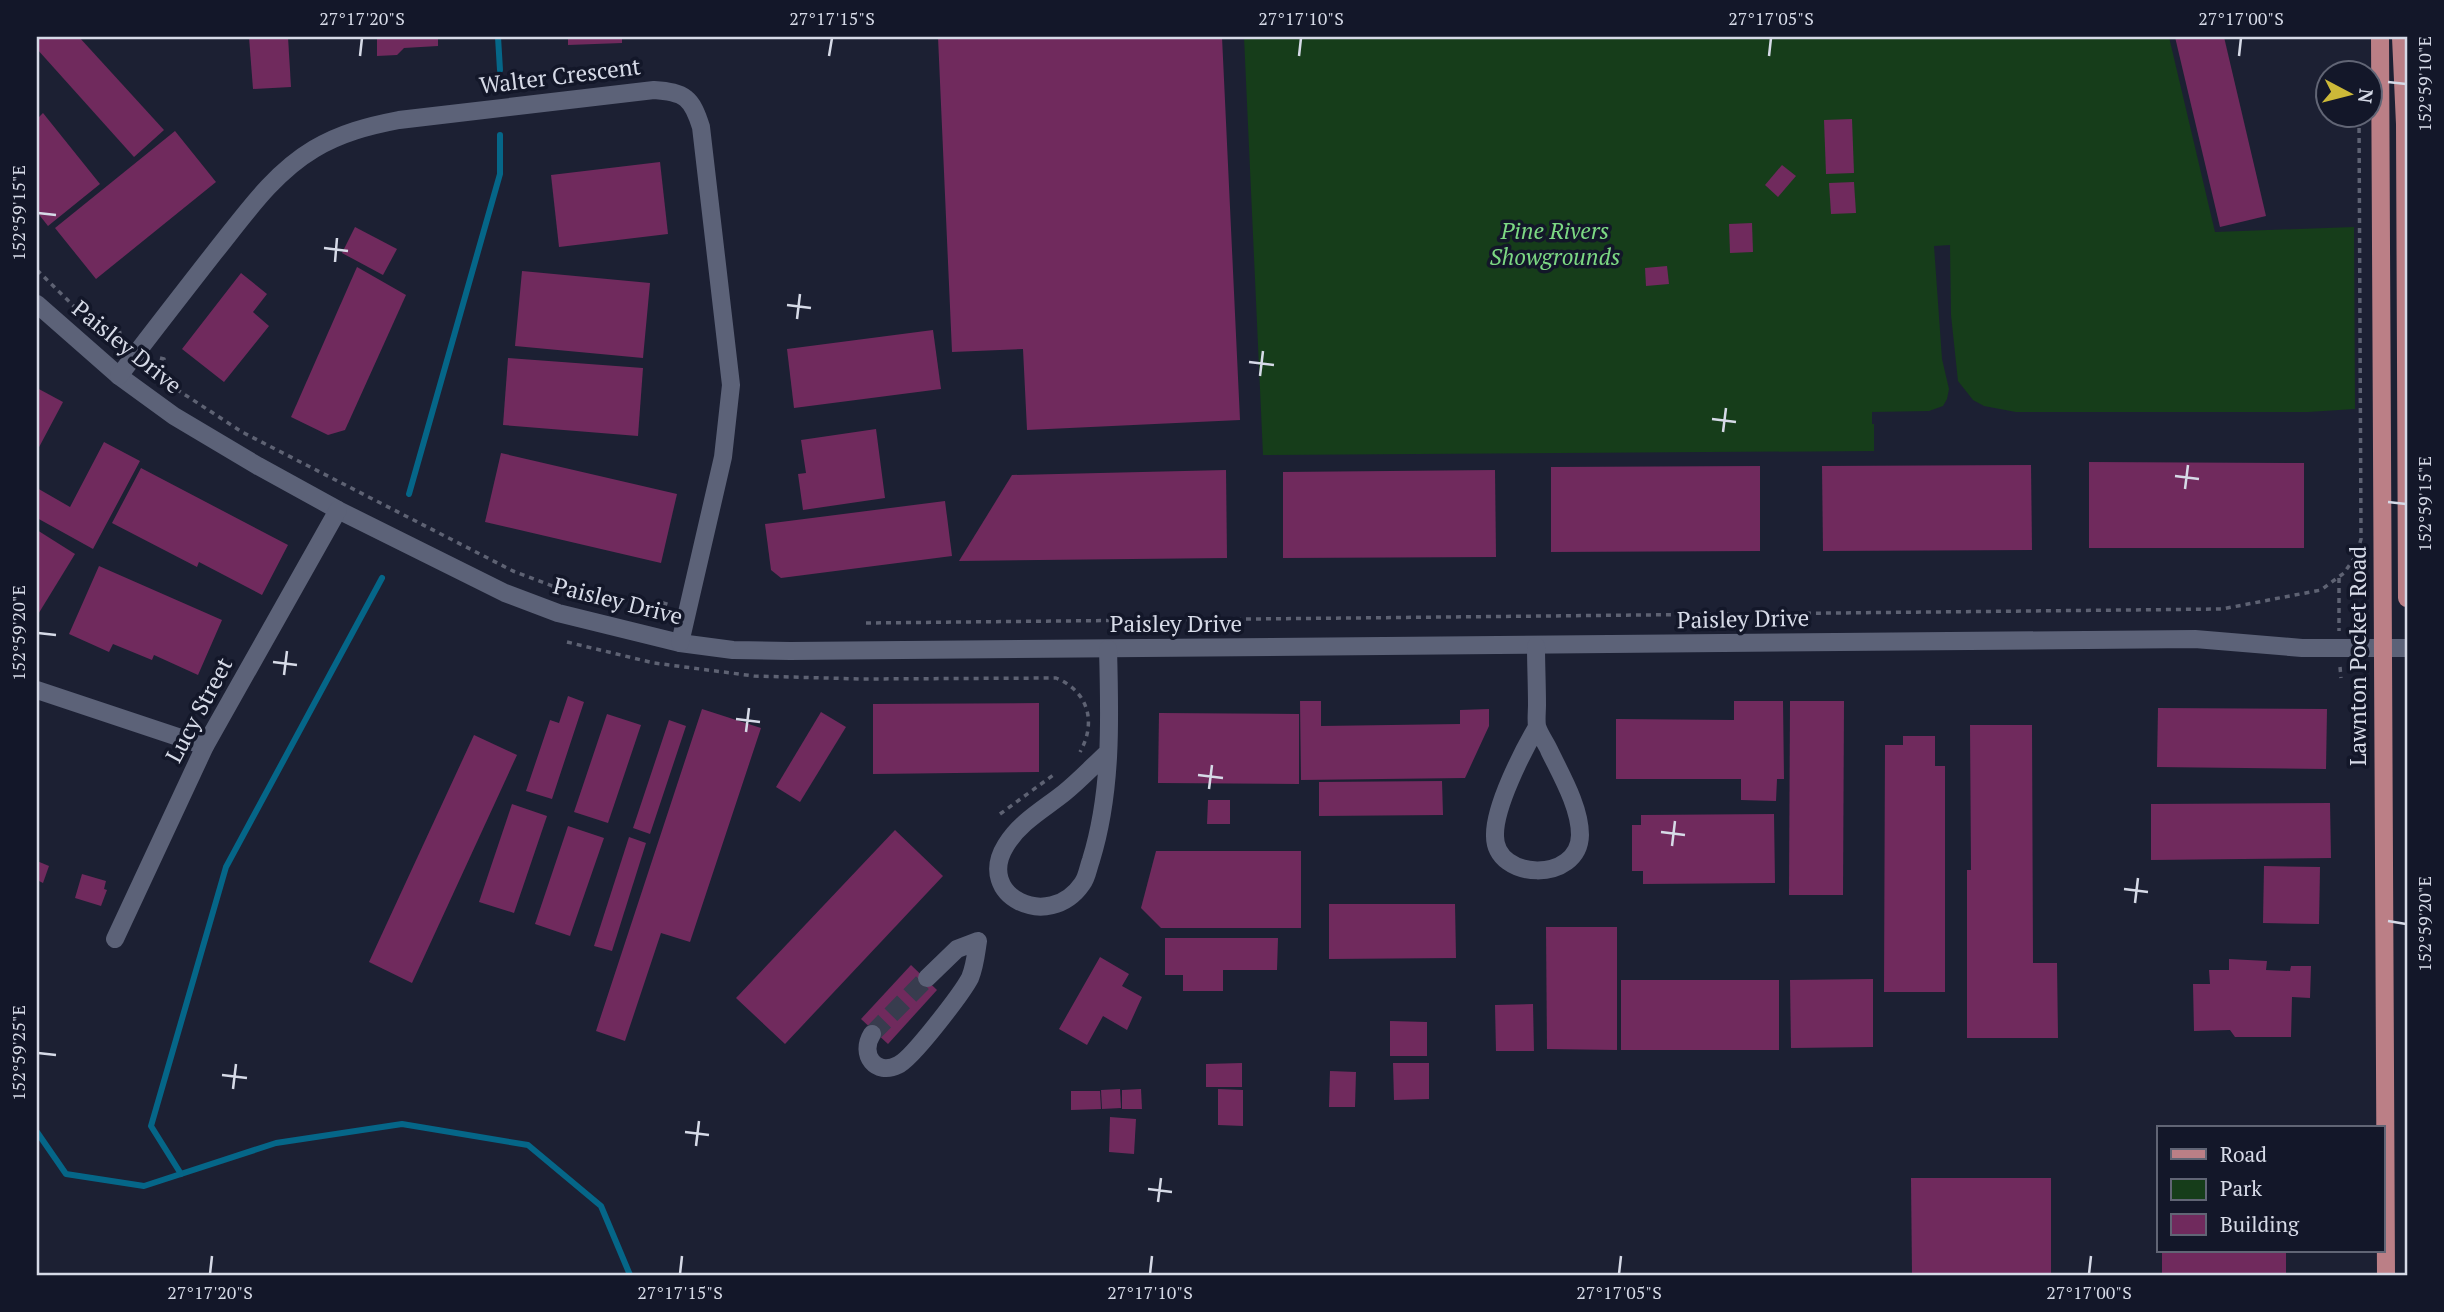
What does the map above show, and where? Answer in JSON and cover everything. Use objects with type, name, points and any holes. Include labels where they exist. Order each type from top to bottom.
[{"type":"main road","name":"Lawnton Pocket Road","points":[[2380,37],[2386,1275]]},
{"type":"main road","points":[[2401,37],[2406,133],[2407,597]]},
{"type":"street","name":"Walter Crescent","points":[[119,376],[253,205],[286,169],[312,150],[341,135],[399,120],[654,90],[670,91],[686,97],[695,107],[701,127],[731,385],[723,457],[680,643]]},
{"type":"street","points":[[2381,135],[2406,133]]},
{"type":"street","name":"Paisley Drive","points":[[37,304],[119,376],[174,416],[258,467],[338,510],[505,593],[558,613],[680,643],[733,650],[790,651],[2195,639],[2302,648],[2407,648]]},
{"type":"street","name":"Lucy Street","points":[[115,939],[205,746],[338,510]]},
{"type":"street","points":[[1536,646],[1537,727],[1574,808],[1580,839],[1570,860],[1560,867],[1531,871],[1505,859],[1494,836],[1499,812],[1518,763],[1537,727]]},
{"type":"street","points":[[1107,753],[1064,793],[1034,814],[1004,847],[999,881],[1007,893],[1020,903],[1036,908],[1054,906],[1069,899],[1083,883],[1096,843],[1107,783],[1110,695],[1108,649]]},
{"type":"street","points":[[37,690],[205,746]]},
{"type":"street","points":[[872,1034],[866,1049],[873,1063],[888,1068],[903,1063],[953,1005],[969,980],[978,941],[957,949],[927,978]]},
{"type":"path","points":[[866,623],[2222,608],[2321,590],[2344,573],[2357,554],[2361,540],[2359,130]]},
{"type":"path","points":[[37,270],[99,329],[106,332],[119,328],[120,334]]},
{"type":"path","points":[[160,358],[164,359],[167,383],[242,432],[513,571],[617,606]]},
{"type":"path","points":[[627,609],[647,612],[663,603],[689,608]]},
{"type":"path","points":[[567,642],[654,663],[754,676],[862,679],[1056,678],[1076,689],[1085,704],[1087,734],[1079,755]]},
{"type":"path","points":[[1000,814],[1059,771]]},
{"type":"green space","name":"Pine Rivers Showgrounds","points":[[1244,37],[2169,37],[2215,232],[2354,227],[2355,409],[2308,412],[2016,412],[1984,406],[1973,400],[1958,381],[1951,315],[1950,245],[1934,246],[1942,359],[1949,389],[1947,399],[1943,406],[1929,411],[1872,412],[1874,451],[1263,455]]},
{"type":"building","points":[[37,37],[79,37],[164,130],[134,157],[37,49]]},
{"type":"building","points":[[249,37],[288,37],[291,87],[253,89]]},
{"type":"building","points":[[377,37],[438,37],[438,46],[404,48],[397,55],[377,56]]},
{"type":"building","points":[[568,37],[622,37],[622,43],[568,45]]},
{"type":"building","points":[[938,37],[1222,37],[1240,420],[1027,430],[1023,349],[952,352]]},
{"type":"building","points":[[2175,37],[2224,37],[2266,216],[2220,227]]},
{"type":"building","points":[[43,113],[100,184],[48,226],[37,212],[37,119]]},
{"type":"building","points":[[1852,119],[1854,173],[1826,174],[1824,120]]},
{"type":"building","points":[[175,131],[216,182],[96,279],[55,228]]},
{"type":"building","points":[[660,162],[668,234],[559,247],[551,175]]},
{"type":"building","points":[[1782,165],[1796,176],[1778,197],[1765,185]]},
{"type":"building","points":[[1854,182],[1856,213],[1831,214],[1829,183]]},
{"type":"building","points":[[1752,223],[1753,252],[1730,253],[1729,224]]},
{"type":"building","points":[[355,227],[397,249],[383,275],[342,253]]},
{"type":"building","points":[[1667,266],[1669,284],[1646,286],[1645,268]]},
{"type":"building","points":[[357,267],[406,295],[345,430],[328,435],[291,417]]},
{"type":"building","points":[[522,271],[650,283],[643,358],[515,346]]},
{"type":"building","points":[[241,273],[267,294],[253,312],[269,326],[224,382],[182,349]]},
{"type":"building","points":[[933,330],[941,389],[794,408],[787,349]]},
{"type":"building","points":[[508,358],[643,368],[638,436],[503,425]]},
{"type":"building","points":[[37,388],[63,402],[37,451]]},
{"type":"building","points":[[876,429],[885,498],[803,510],[798,474],[806,473],[801,440]]},
{"type":"building","points":[[104,442],[140,461],[93,549],[37,518],[37,488],[70,507]]},
{"type":"building","points":[[501,453],[677,494],[661,563],[485,522]]},
{"type":"building","points":[[2089,462],[2304,463],[2304,548],[2089,548]]},
{"type":"building","points":[[2031,465],[2032,550],[1823,551],[1822,466]]},
{"type":"building","points":[[1760,466],[1760,551],[1551,552],[1551,467]]},
{"type":"building","points":[[141,468],[288,545],[262,595],[199,562],[197,567],[112,523]]},
{"type":"building","points":[[1226,470],[1227,558],[959,561],[1012,475]]},
{"type":"building","points":[[1495,470],[1496,557],[1283,558],[1283,472]]},
{"type":"building","points":[[945,501],[952,556],[781,578],[771,570],[765,524]]},
{"type":"building","points":[[37,530],[75,554],[37,616]]},
{"type":"building","points":[[99,566],[222,620],[198,675],[154,655],[152,660],[113,644],[109,652],[69,634]]},
{"type":"building","points":[[568,696],[584,702],[552,799],[526,791],[550,720],[559,723]]},
{"type":"building","points":[[1300,701],[1321,701],[1321,726],[1460,724],[1460,710],[1489,709],[1489,726],[1465,778],[1301,780]]},
{"type":"building","points":[[1734,701],[1783,701],[1784,779],[1777,779],[1776,801],[1741,800],[1741,779],[1616,779],[1616,719],[1734,720]]},
{"type":"building","points":[[1790,701],[1844,701],[1843,895],[1789,895]]},
{"type":"building","points":[[1039,703],[1039,772],[873,774],[873,704]]},
{"type":"building","points":[[2158,708],[2327,709],[2326,769],[2157,767]]},
{"type":"building","points":[[702,709],[761,728],[690,942],[661,933],[625,1041],[596,1031]]},
{"type":"building","points":[[821,712],[846,727],[800,802],[776,787]]},
{"type":"building","points":[[1159,713],[1299,714],[1299,784],[1158,783]]},
{"type":"building","points":[[607,714],[641,725],[608,823],[574,812]]},
{"type":"building","points":[[669,720],[686,726],[650,834],[633,828]]},
{"type":"building","points":[[1970,725],[2032,725],[2033,963],[2057,963],[2058,1038],[1967,1038],[1967,870],[1971,870]]},
{"type":"building","points":[[474,735],[517,755],[412,983],[369,962]]},
{"type":"building","points":[[1903,736],[1935,736],[1935,766],[1945,766],[1945,992],[1884,992],[1885,745],[1903,745]]},
{"type":"building","points":[[1442,781],[1443,815],[1319,816],[1319,782]]},
{"type":"building","points":[[1208,800],[1230,800],[1230,824],[1207,824]]},
{"type":"building","points":[[2330,803],[2331,858],[2151,860],[2151,804]]},
{"type":"building","points":[[512,804],[547,816],[514,913],[479,902]]},
{"type":"building","points":[[1774,814],[1775,883],[1643,884],[1643,871],[1632,871],[1632,825],[1641,825],[1641,815]]},
{"type":"building","points":[[568,826],[604,838],[570,936],[535,924]]},
{"type":"building","points":[[895,830],[943,876],[785,1044],[736,998]]},
{"type":"building","points":[[629,837],[646,843],[612,951],[594,946]]},
{"type":"building","points":[[1156,851],[1301,851],[1301,928],[1161,928],[1141,908]]},
{"type":"building","points":[[37,861],[49,866],[43,883],[37,880]]},
{"type":"building","points":[[2264,866],[2320,867],[2319,924],[2263,923]]},
{"type":"building","points":[[82,874],[106,881],[104,889],[107,890],[101,906],[75,898]]},
{"type":"building","points":[[1329,904],[1455,904],[1456,958],[1329,959]]},
{"type":"building","points":[[1546,927],[1617,927],[1617,1050],[1547,1049]]},
{"type":"building","points":[[1165,938],[1278,938],[1277,970],[1223,970],[1223,991],[1183,991],[1183,975],[1165,975]]},
{"type":"building","points":[[1100,957],[1129,974],[1122,986],[1142,997],[1127,1030],[1103,1016],[1087,1045],[1059,1029]]},
{"type":"building","points":[[2229,959],[2267,961],[2266,970],[2290,971],[2291,966],[2311,966],[2310,998],[2292,997],[2291,1037],[2235,1037],[2230,1030],[2194,1031],[2193,984],[2210,984],[2209,970],[2229,970]]},
{"type":"building","points":[[911,965],[937,990],[888,1044],[861,1019]]},
{"type":"building","points":[[1873,979],[1873,1047],[1791,1048],[1790,980]]},
{"type":"building","points":[[1621,980],[1779,980],[1779,1050],[1621,1050]]},
{"type":"building","points":[[1533,1004],[1534,1051],[1496,1051],[1495,1005]]},
{"type":"building","points":[[1390,1021],[1427,1022],[1427,1056],[1390,1056]]},
{"type":"building","points":[[1242,1063],[1242,1087],[1206,1087],[1206,1064]]},
{"type":"building","points":[[1393,1063],[1429,1063],[1429,1099],[1394,1100]]},
{"type":"building","points":[[1330,1071],[1356,1072],[1355,1107],[1329,1107]]},
{"type":"building","points":[[1120,1089],[1121,1108],[1102,1109],[1101,1090]]},
{"type":"building","points":[[1141,1089],[1142,1109],[1122,1109],[1122,1090]]},
{"type":"building","points":[[1218,1089],[1243,1090],[1243,1126],[1218,1125]]},
{"type":"building","points":[[1071,1091],[1100,1091],[1101,1109],[1071,1110]]},
{"type":"building","points":[[1110,1117],[1136,1119],[1134,1154],[1109,1152]]},
{"type":"building","points":[[1911,1178],[2051,1178],[2051,1275],[1912,1275]]},
{"type":"building","points":[[2162,1252],[2286,1252],[2286,1275],[2162,1275]]},
{"type":"waterway","points":[[498,37],[500,70]]},
{"type":"waterway","points":[[409,494],[500,174],[500,135]]},
{"type":"waterway","points":[[181,1174],[151,1126],[226,867],[382,578]]},
{"type":"waterway","points":[[37,1132],[66,1174],[144,1186],[276,1143],[402,1124],[528,1145],[601,1206],[630,1275]]},
{"type":"tunnel","points":[[872,1034],[927,978]]}]
